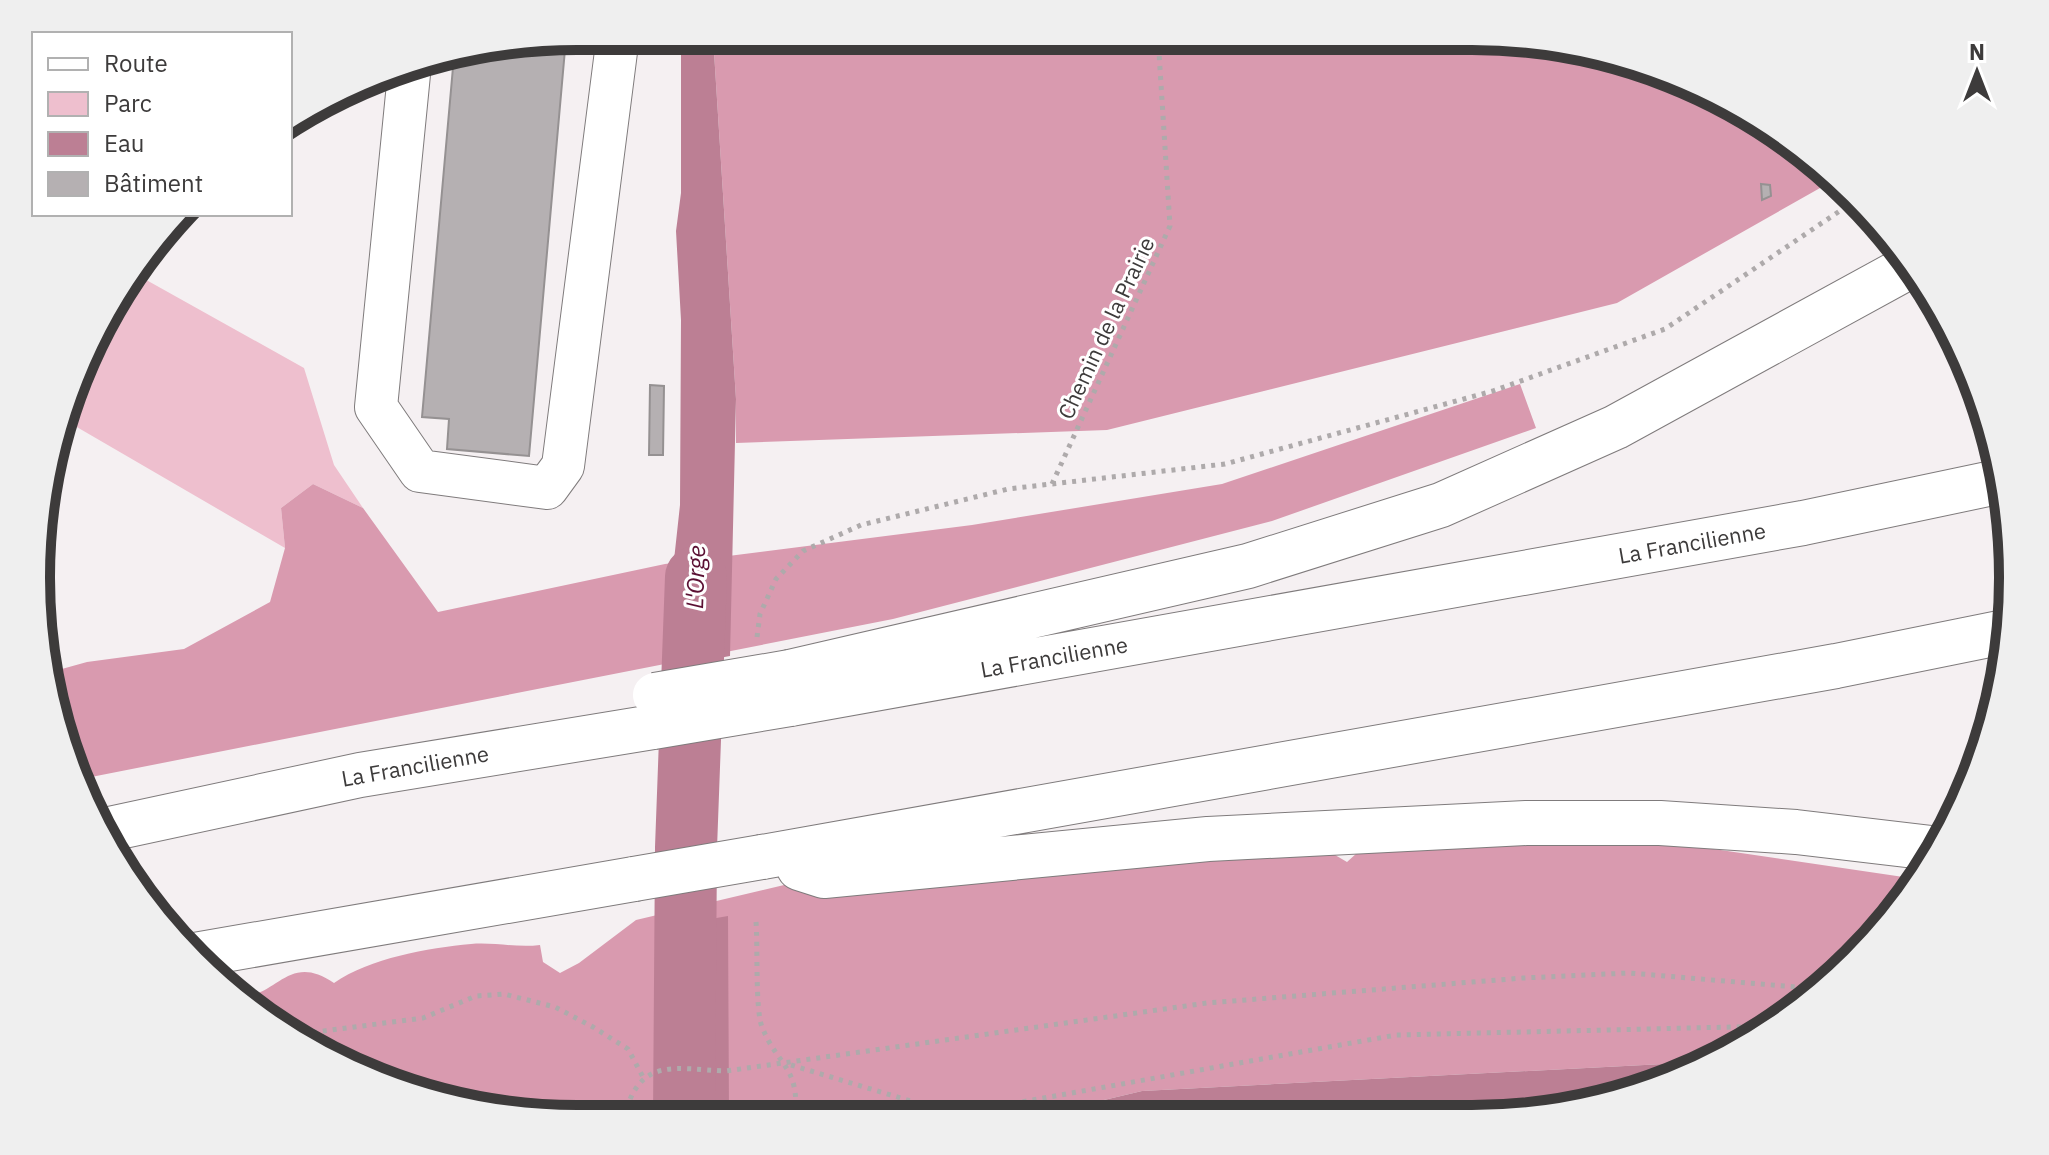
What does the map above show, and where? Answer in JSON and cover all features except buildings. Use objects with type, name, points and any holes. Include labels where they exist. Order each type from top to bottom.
[{"type":"highway","points":[[790,688],[1248,566],[1441,505],[1616,427],[1901,271]]},
{"type":"highway","name":"La Francilienne","points":[[114,828],[654,711],[1803,523],[1990,483]]},
{"type":"highway","points":[[208,953],[1836,666],[1995,634]]},
{"type":"highway","points":[[762,857],[824,876],[1208,839],[1526,823],[1660,823],[1924,847]]},
{"type":"lane","points":[[409,78],[376,407],[420,471],[547,488],[563,466],[616,50]]},
{"type":"path","name":"Chemin de la Prairie","points":[[1052,485],[1170,226],[1159,50]]},
{"type":"path","points":[[757,638],[760,614],[776,579],[803,551],[861,525],[1008,489],[1225,464],[1493,391],[1665,329],[1846,207]]},
{"type":"path","points":[[756,922],[761,1026],[786,1063],[797,1092],[796,1105]]},
{"type":"path","points":[[627,1105],[629,1096],[643,1077],[666,1069],[726,1071],[1207,1003],[1523,978],[1629,973],[1803,988]]},
{"type":"path","points":[[312,1033],[423,1018],[476,996],[504,994],[555,1007],[593,1027],[628,1049],[643,1077]]},
{"type":"path","points":[[1004,1105],[1396,1035],[1747,1027]]},
{"type":"path","points":[[786,1063],[924,1105]]},
{"type":"green space","points":[[143,278],[304,368],[334,465],[363,508],[313,484],[281,508],[285,548],[73,425],[104,344]]},
{"type":"shaded area","points":[[714,50],[1472,50],[1540,55],[1608,68],[1705,104],[1765,139],[1824,186],[1617,303],[1107,430],[736,443],[736,399]]},
{"type":"shaded area","points":[[1520,384],[1536,428],[1272,521],[893,619],[89,777],[60,680],[59,670],[87,662],[184,649],[270,602],[285,548],[281,508],[313,484],[363,508],[438,612],[665,564],[972,525],[1222,484]]},
{"type":"shaded area","points":[[1378,834],[1632,837],[1905,877],[1868,925],[1793,996],[1735,1034],[1677,1063],[1142,1091],[1095,1105],[578,1105],[509,1100],[441,1087],[376,1065],[314,1034],[254,994],[296,973],[319,975],[334,983],[382,961],[437,948],[471,944],[540,945],[543,962],[560,973],[579,963],[636,920],[801,881],[1301,835],[1347,862]]},
{"type":"water","points":[[681,50],[714,50],[736,399],[730,656],[669,667],[669,606],[680,505],[681,320],[676,231],[681,193]]},
{"type":"water","points":[[728,916],[729,1105],[671,1105],[669,1091],[680,1064],[664,1050],[668,1012],[664,989],[674,951],[676,925]]},
{"type":"water","points":[[1677,1063],[1608,1087],[1506,1104],[1095,1105],[1142,1091]]},
{"type":"waterway","name":"L'Orge","points":[[684,1105],[686,848],[696,577]]}]
